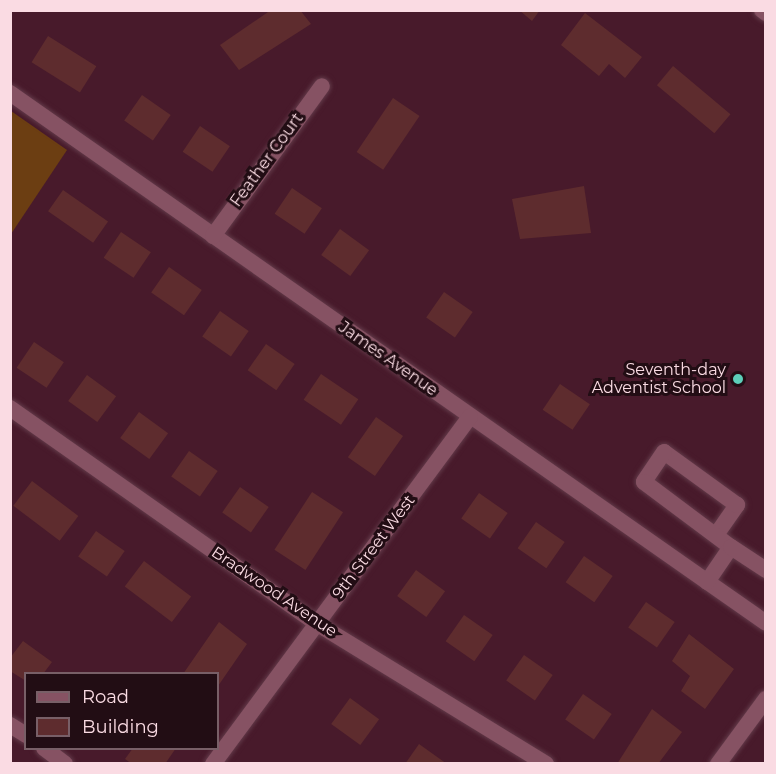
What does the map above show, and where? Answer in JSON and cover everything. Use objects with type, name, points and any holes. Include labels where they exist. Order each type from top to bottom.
[{"type":"street","points":[[762,10],[765,13]]},
{"type":"street","name":"Feather Court","points":[[213,236],[322,86]]},
{"type":"street","name":"James Avenue","points":[[10,93],[765,623]]},
{"type":"street","name":"Bradwood Avenue","points":[[10,408],[316,623],[546,764]]},
{"type":"street","name":"9th Street West","points":[[213,764],[470,417]]},
{"type":"street","points":[[716,535],[737,505],[664,452],[644,482],[731,547],[765,570]]},
{"type":"street","points":[[707,582],[731,547]]},
{"type":"street","points":[[718,764],[765,699]]},
{"type":"street","points":[[10,725],[24,734]]},
{"type":"street","points":[[47,750],[65,764]]},
{"type":"shaded area","points":[[11,111],[67,150],[11,234]]},
{"type":"building","points":[[271,10],[300,10],[311,24],[239,70],[220,45]]},
{"type":"building","points":[[519,10],[540,10],[532,21]]},
{"type":"building","points":[[585,13],[642,57],[625,78],[609,64],[599,76],[561,45]]},
{"type":"building","points":[[48,36],[96,66],[80,92],[32,62]]},
{"type":"building","points":[[673,66],[730,114],[714,133],[657,85]]},
{"type":"building","points":[[142,95],[171,115],[153,140],[124,120]]},
{"type":"building","points":[[393,98],[420,116],[383,170],[357,152]]},
{"type":"building","points":[[200,126],[230,146],[213,172],[183,152]]},
{"type":"building","points":[[584,186],[591,233],[520,239],[512,199]]},
{"type":"building","points":[[292,188],[322,208],[305,234],[275,214]]},
{"type":"building","points":[[63,190],[108,222],[93,243],[48,211]]},
{"type":"building","points":[[340,229],[369,250],[350,276],[321,255]]},
{"type":"building","points":[[121,232],[151,252],[134,278],[104,258]]},
{"type":"building","points":[[169,267],[202,290],[184,315],[151,292]]},
{"type":"building","points":[[444,292],[473,312],[455,337],[426,317]]},
{"type":"building","points":[[220,311],[249,331],[231,356],[202,336]]},
{"type":"building","points":[[34,342],[64,362],[47,388],[17,368]]},
{"type":"building","points":[[266,344],[295,364],[276,390],[248,370]]},
{"type":"building","points":[[321,374],[358,399],[341,425],[304,400]]},
{"type":"building","points":[[87,375],[116,396],[97,422],[68,401]]},
{"type":"building","points":[[560,384],[590,404],[573,430],[543,410]]},
{"type":"building","points":[[139,412],[168,433],[149,459],[120,438]]},
{"type":"building","points":[[376,417],[403,436],[375,476],[348,457]]},
{"type":"building","points":[[189,451],[218,471],[200,496],[171,476]]},
{"type":"building","points":[[32,481],[78,516],[60,541],[13,506]]},
{"type":"building","points":[[240,487],[269,507],[251,532],[222,512]]},
{"type":"building","points":[[312,492],[343,512],[305,570],[274,550]]},
{"type":"building","points":[[479,493],[508,513],[490,538],[461,518]]},
{"type":"building","points":[[536,522],[565,542],[546,568],[518,548]]},
{"type":"building","points":[[96,531],[125,551],[107,576],[78,556]]},
{"type":"building","points":[[584,556],[613,576],[594,602],[566,582]]},
{"type":"building","points":[[144,561],[191,597],[172,622],[125,587]]},
{"type":"building","points":[[416,570],[445,591],[426,617],[397,596]]},
{"type":"building","points":[[646,602],[675,622],[657,647],[628,627]]},
{"type":"building","points":[[464,615],[493,635],[474,661],[446,641]]},
{"type":"building","points":[[219,622],[247,644],[219,685],[219,672],[184,672]]},
{"type":"building","points":[[689,634],[734,669],[705,709],[681,691],[690,676],[672,661]]},
{"type":"building","points":[[23,641],[52,662],[44,672],[24,672],[24,680],[10,671],[10,658]]},
{"type":"building","points":[[524,655],[553,675],[535,700],[506,680]]},
{"type":"building","points":[[583,694],[612,714],[594,739],[565,719]]},
{"type":"building","points":[[350,698],[379,719],[360,745],[331,724]]},
{"type":"building","points":[[652,709],[682,732],[658,764],[617,764]]},
{"type":"building","points":[[419,744],[447,764],[405,764]]},
{"type":"building","points":[[132,750],[175,750],[165,764],[132,764],[125,759]]},
{"type":"place","name":"Seventh-day Adventist School","points":[[738,379]]}]
